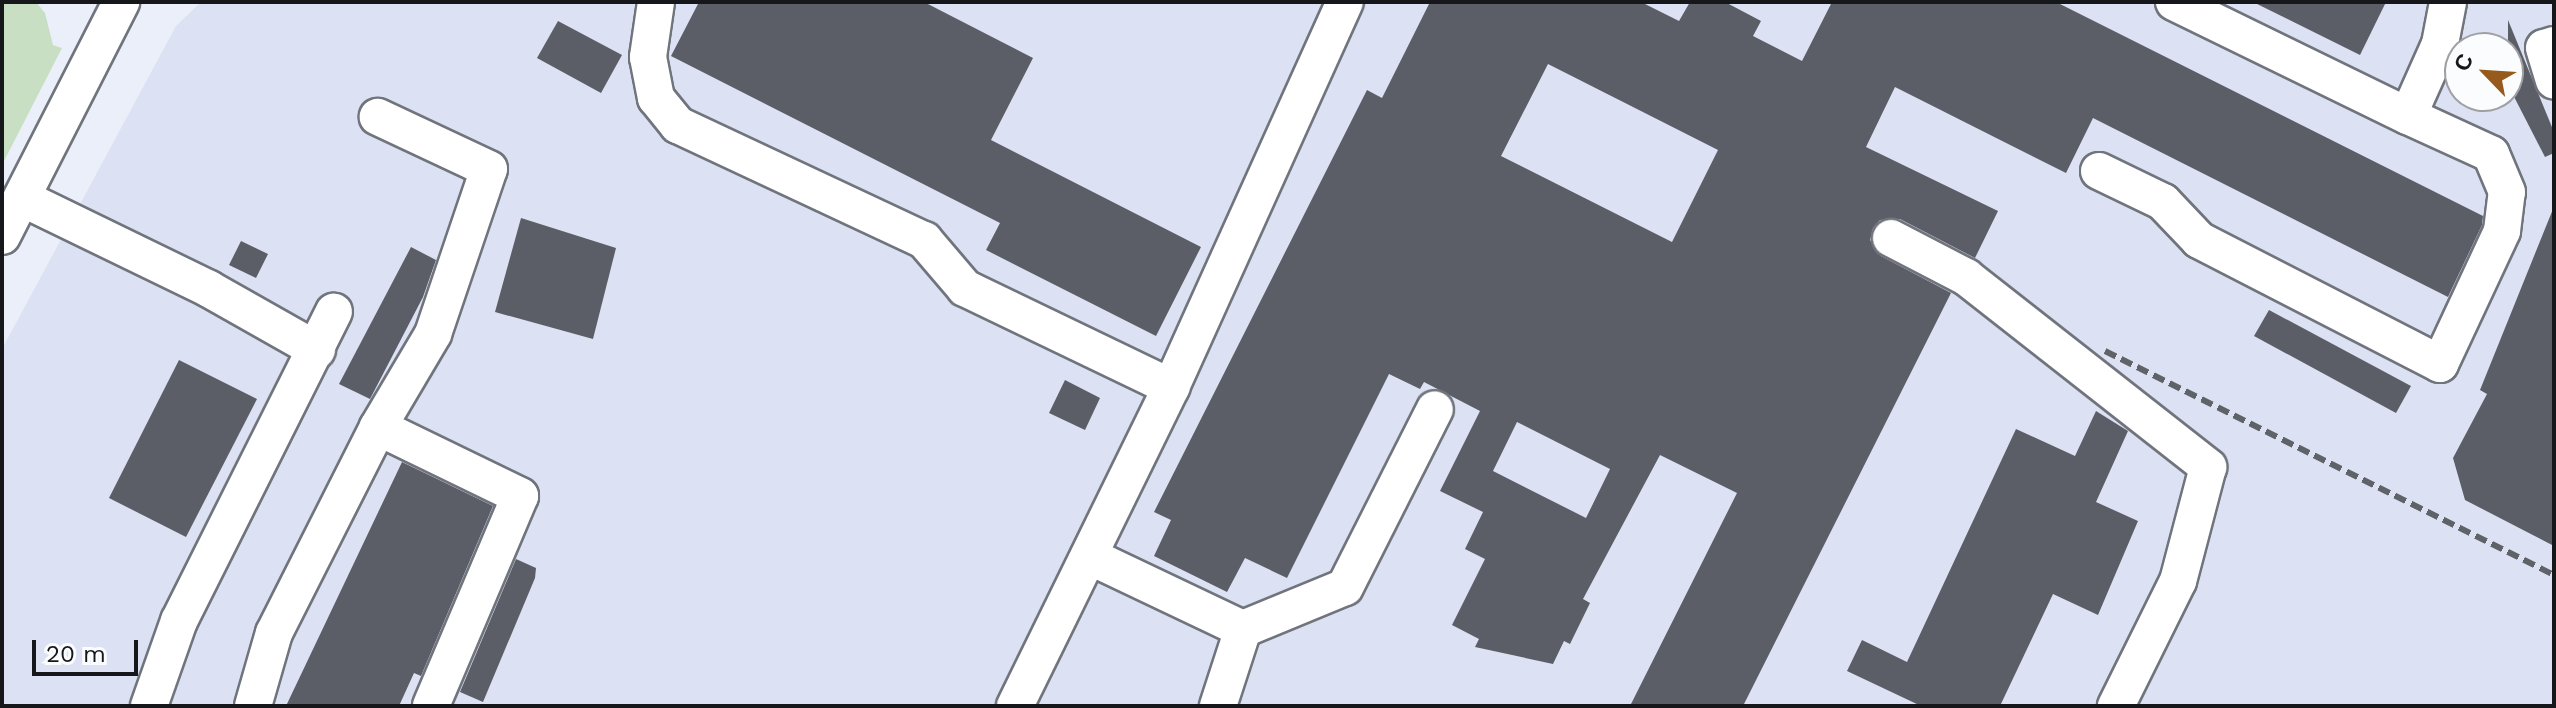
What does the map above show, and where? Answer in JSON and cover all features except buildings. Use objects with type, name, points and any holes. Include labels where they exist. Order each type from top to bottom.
[{"type":"street","points":[[2,236],[121,2]]},
{"type":"street","points":[[656,2],[648,57],[656,98],[678,125],[924,240],[965,288],[1171,387]]},
{"type":"street","points":[[1015,706],[1171,387],[1345,2]]},
{"type":"street","points":[[2099,171],[2163,202],[2199,240],[2440,364],[2502,231],[2507,192],[2491,154],[2174,2]]},
{"type":"street","points":[[2408,116],[2440,44],[2448,2]]},
{"type":"street","points":[[2554,45],[2544,48],[2554,81]]},
{"type":"street","points":[[253,706],[274,633],[378,427],[433,334],[489,169],[378,117]]},
{"type":"street","points":[[22,198],[209,289],[317,350]]},
{"type":"street","points":[[1891,238],[1966,277],[2208,467],[2178,581],[2116,706]]},
{"type":"street","points":[[149,706],[179,621],[334,312]]},
{"type":"street","points":[[1089,556],[1243,629],[1345,587],[1435,409]]},
{"type":"street","points":[[378,427],[520,496],[431,706]]},
{"type":"street","points":[[1218,706],[1243,629]]},
{"type":"shaded area","points":[[201,2],[2554,2],[2554,706],[2,706],[2,349],[176,26]]},
{"type":"green space","points":[[2,2],[36,2],[45,13],[53,45],[62,48],[2,165]]},
{"type":"railway","points":[[2105,351],[2554,575]]}]
